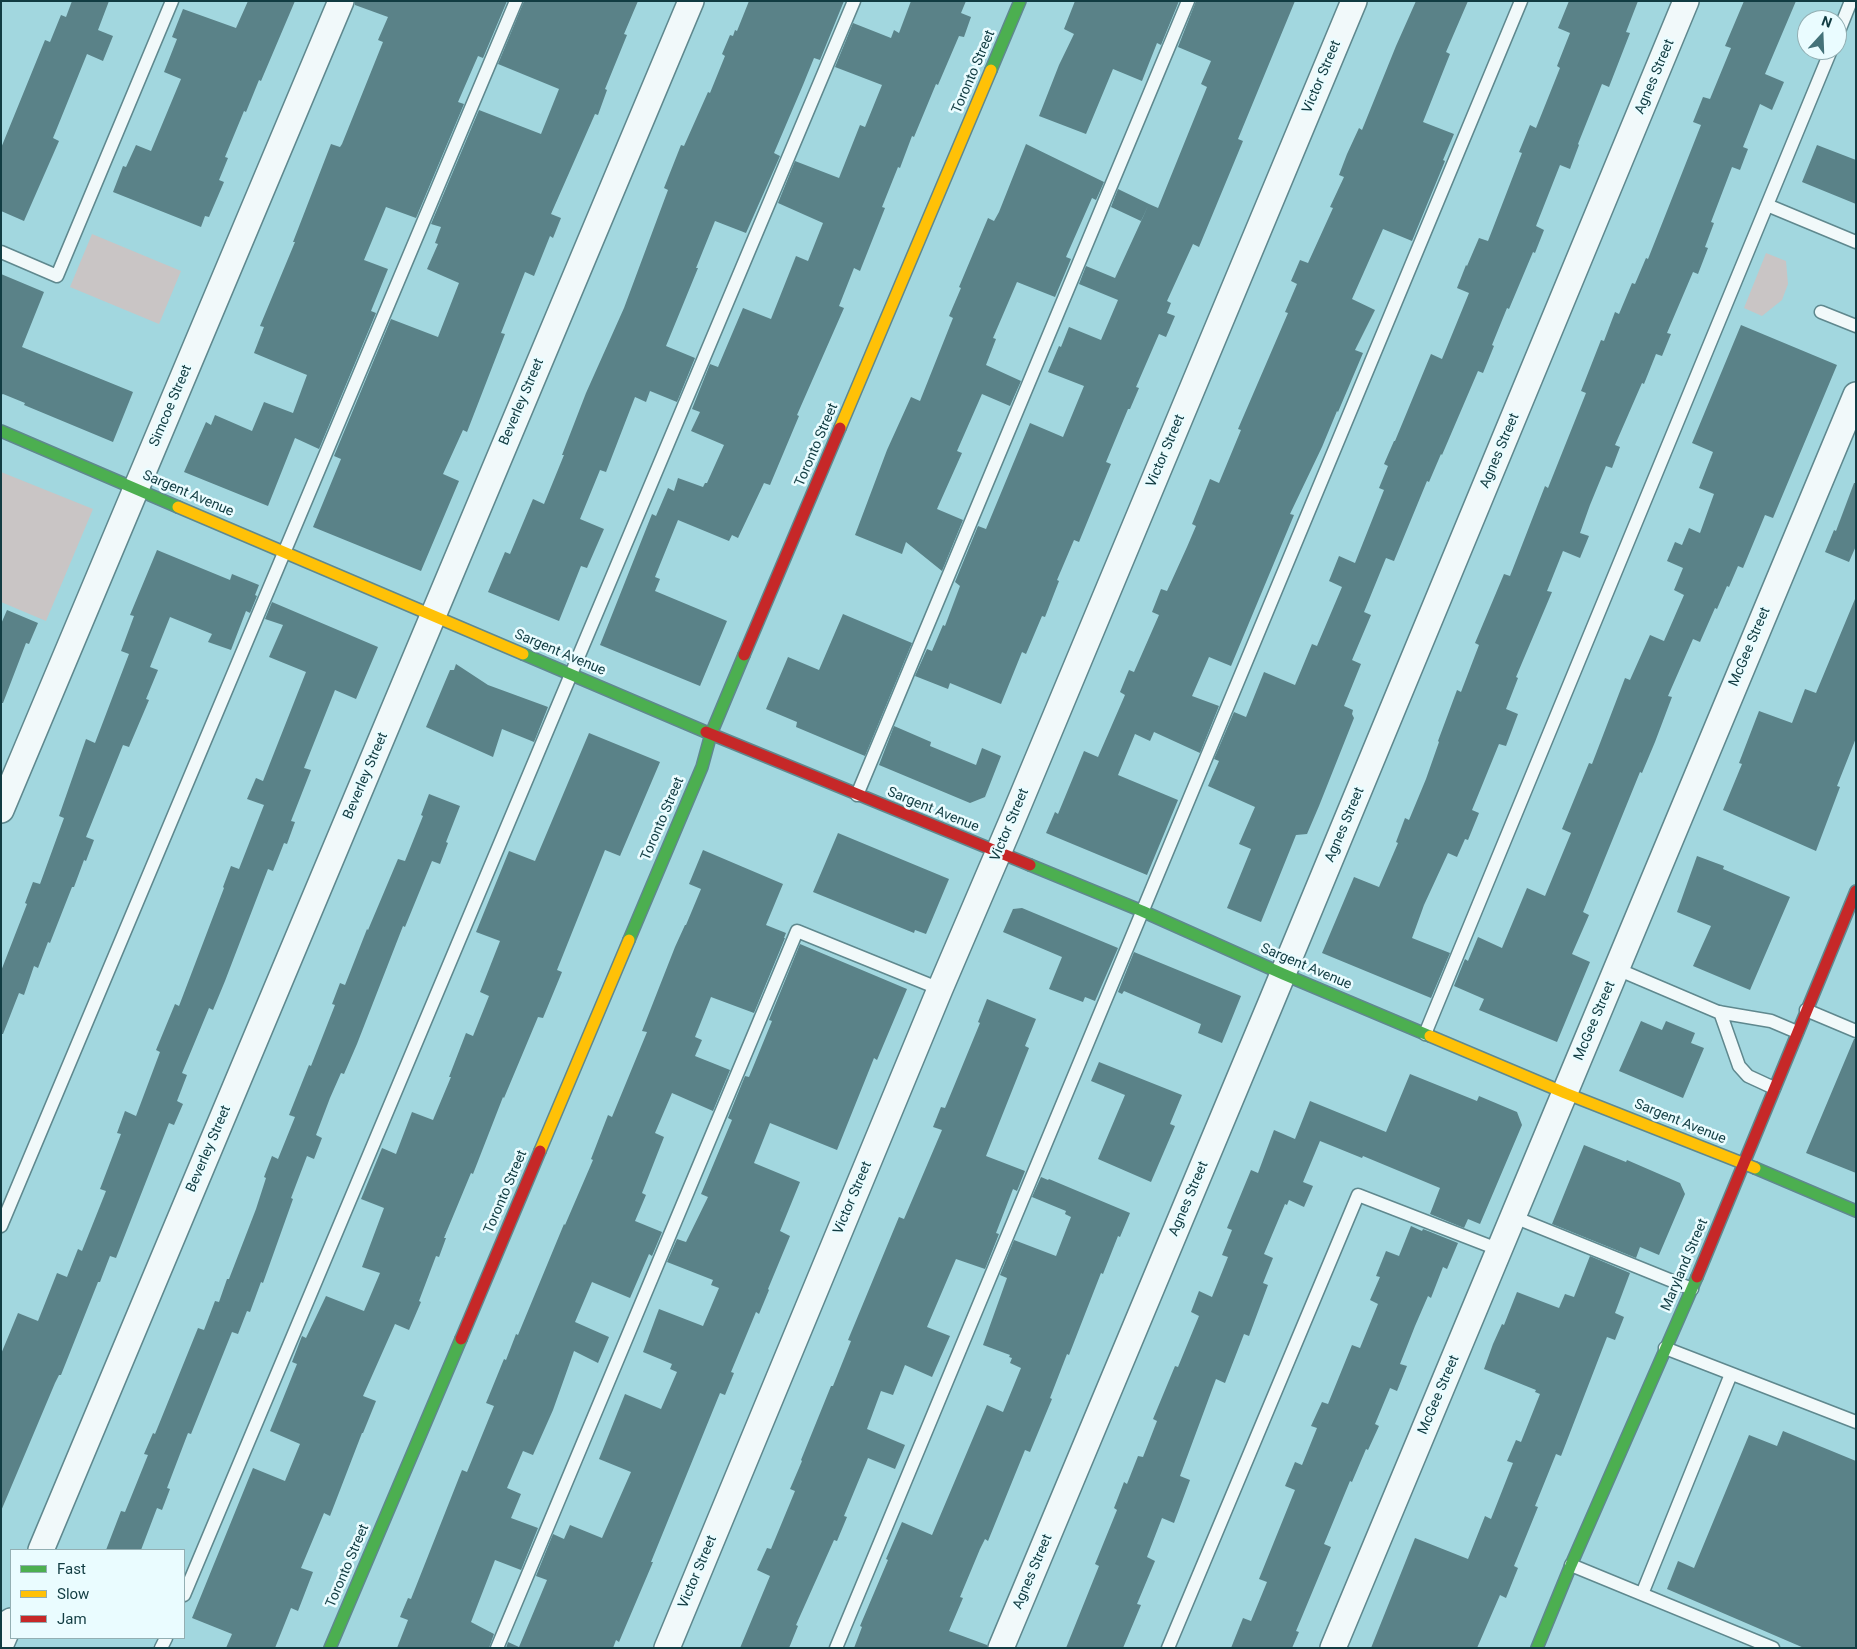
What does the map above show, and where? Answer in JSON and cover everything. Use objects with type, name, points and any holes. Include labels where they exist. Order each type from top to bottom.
[{"type":"main road","name":"Toronto Street","points":[[330,1648],[702,767],[711,734],[1020,1]]},
{"type":"main road","name":"Sargent Avenue","points":[[1,431],[711,734],[1142,911],[1283,974],[1856,1211]]},
{"type":"main road","name":"Maryland Street","points":[[1537,1648],[1571,1565],[1692,1288],[1796,1032],[1856,891]]},
{"type":"street","name":"Simcoe Street","points":[[1,810],[341,1]]},
{"type":"street","name":"Beverley Street","points":[[41,1549],[691,1]]},
{"type":"street","name":"Victor Street","points":[[667,1648],[940,989],[1354,1]]},
{"type":"street","name":"Agnes Street","points":[[1001,1648],[1283,974],[1686,1]]},
{"type":"street","name":"McGee Street","points":[[1333,1648],[1856,394]]},
{"type":"street","points":[[1,1644],[10,1622]]},
{"type":"lane","points":[[1,252],[57,276],[172,1]]},
{"type":"lane","points":[[1,1226],[516,1]]},
{"type":"lane","points":[[185,1593],[854,1]]},
{"type":"lane","points":[[857,795],[1188,1]]},
{"type":"lane","points":[[836,1648],[1521,1]]},
{"type":"lane","points":[[1426,1034],[1827,60]]},
{"type":"lane","points":[[1767,205],[1856,242]]},
{"type":"lane","points":[[1821,312],[1856,326]]},
{"type":"lane","points":[[497,1648],[797,931],[940,989]]},
{"type":"lane","points":[[1617,969],[1720,1012],[1771,1021],[1796,1032]]},
{"type":"lane","points":[[1806,1010],[1856,1031]]},
{"type":"lane","points":[[1720,1012],[1739,1066],[1748,1076],[1774,1088]]},
{"type":"lane","points":[[1168,1648],[1358,1195],[1500,1250]]},
{"type":"lane","points":[[1514,1216],[1692,1288]]},
{"type":"lane","points":[[1665,1348],[1856,1422]]},
{"type":"lane","points":[[1642,1594],[1731,1374]]},
{"type":"lane","points":[[1571,1565],[1642,1594],[1754,1644],[1773,1648]]},
{"type":"shaded area","points":[[92,234],[181,271],[159,324],[70,287]]},
{"type":"shaded area","points":[[1766,253],[1786,261],[1788,284],[1782,300],[1762,316],[1744,308]]},
{"type":"shaded area","points":[[1,472],[93,509],[46,621],[1,602]]},
{"type":"building","points":[[72,1],[109,1],[98,30],[113,36],[103,61],[87,54],[53,138],[59,141],[24,221],[1,211],[1,148],[45,40],[50,42],[61,15],[66,17]]},
{"type":"building","points":[[248,1],[295,1],[261,81],[259,80],[246,112],[244,111],[225,157],[228,158],[219,180],[224,182],[209,217],[205,216],[201,227],[113,192],[123,166],[126,167],[136,145],[151,151],[181,79],[164,72],[177,39],[172,37],[183,9],[236,28]]},
{"type":"building","points":[[355,1],[507,1],[483,58],[478,56],[458,102],[464,104],[416,218],[386,207],[364,260],[388,269],[371,311],[376,313],[319,449],[295,438],[268,506],[184,472],[206,422],[211,425],[215,415],[252,431],[264,402],[293,413],[307,375],[254,353],[264,327],[260,326],[295,242],[293,242],[331,144],[340,147],[342,144],[383,42],[378,40],[388,17],[355,5]]},
{"type":"building","points":[[524,1],[638,1],[624,34],[627,35],[605,89],[607,90],[598,115],[595,114],[551,214],[561,218],[553,238],[550,236],[534,276],[525,272],[501,333],[505,334],[467,432],[463,430],[443,474],[459,481],[421,571],[313,527],[341,459],[334,456],[391,319],[438,337],[459,283],[427,269],[438,244],[435,243],[441,227],[431,224],[479,110],[541,134],[559,89],[498,64]]},
{"type":"building","points":[[749,1],[844,1],[820,60],[814,58],[774,153],[780,156],[746,233],[715,221],[666,346],[695,358],[677,402],[650,391],[646,402],[635,397],[606,472],[600,470],[580,519],[604,529],[587,568],[581,566],[559,621],[488,592],[505,552],[510,554],[533,499],[544,504],[586,393],[624,308],[668,190],[664,188],[681,145],[684,146],[708,92],[710,93],[725,56],[722,54],[730,35],[733,36],[735,30],[737,31]]},
{"type":"building","points":[[911,1],[966,1],[961,13],[971,17],[964,37],[959,36],[914,137],[912,136],[900,168],[898,167],[882,207],[885,208],[860,271],[854,268],[839,306],[844,308],[797,415],[799,416],[770,485],[764,483],[738,538],[732,535],[729,541],[678,520],[655,577],[660,579],[655,591],[727,621],[700,686],[600,645],[652,514],[656,516],[668,488],[674,491],[678,478],[703,487],[707,483],[724,445],[691,431],[700,412],[692,409],[710,364],[718,367],[743,308],[771,319],[796,256],[808,261],[823,223],[778,203],[795,161],[839,178],[860,125],[865,127],[882,85],[835,67],[853,23],[891,38],[894,30],[899,33]]},
{"type":"building","points":[[1075,1],[1179,1],[1161,45],[1157,43],[1142,81],[1113,69],[1086,134],[1039,116],[1059,65],[1074,34],[1064,29]]},
{"type":"building","points":[[1196,1],[1295,1],[1238,139],[1243,141],[1199,247],[1193,244],[1167,301],[1171,303],[1167,313],[1175,316],[1166,337],[1159,334],[1136,387],[1139,388],[1106,462],[1111,464],[1079,542],[1074,540],[1057,580],[1059,581],[1045,617],[1042,616],[1026,654],[1022,652],[1001,704],[950,683],[948,689],[915,676],[927,649],[932,651],[943,625],[945,626],[960,586],[955,582],[978,526],[986,529],[1030,423],[1063,437],[1084,386],[1048,372],[1069,327],[1101,340],[1118,300],[1079,284],[1086,266],[1115,278],[1149,204],[1158,208],[1207,87],[1201,84],[1211,61],[1178,47]]},
{"type":"building","points":[[1416,1],[1468,1],[1446,52],[1450,54],[1423,122],[1454,134],[1412,241],[1383,229],[1352,299],[1375,310],[1355,350],[1363,353],[1338,412],[1290,514],[1294,515],[1231,666],[1209,657],[1192,696],[1219,706],[1200,753],[1154,732],[1150,741],[1135,734],[1118,775],[1178,800],[1147,875],[1046,833],[1055,812],[1058,814],[1084,751],[1098,757],[1125,695],[1120,692],[1129,670],[1134,672],[1159,615],[1152,612],[1161,589],[1167,591],[1187,547],[1196,526],[1192,524],[1210,479],[1219,483],[1241,430],[1238,429],[1288,313],[1285,312],[1297,284],[1291,281],[1300,260],[1308,263],[1333,208],[1330,207],[1344,177],[1339,175],[1347,154],[1359,128],[1362,130]]},
{"type":"building","points":[[1569,1],[1638,1],[1626,32],[1630,33],[1609,87],[1602,84],[1570,169],[1560,165],[1536,226],[1544,230],[1509,309],[1507,308],[1483,373],[1478,371],[1442,455],[1429,482],[1427,481],[1394,561],[1386,558],[1364,612],[1371,615],[1352,660],[1361,664],[1344,706],[1353,710],[1354,718],[1307,834],[1296,835],[1261,922],[1227,908],[1251,849],[1239,844],[1255,807],[1208,786],[1219,761],[1214,759],[1234,712],[1246,717],[1264,672],[1295,685],[1312,644],[1317,646],[1342,587],[1329,581],[1339,556],[1355,563],[1384,490],[1379,488],[1388,466],[1384,464],[1431,354],[1442,359],[1469,293],[1457,288],[1466,265],[1479,238],[1488,241],[1522,153],[1519,152],[1530,125],[1536,128],[1560,68],[1557,66],[1570,33],[1558,28]]},
{"type":"building","points":[[1744,1],[1796,1],[1765,74],[1784,82],[1772,110],[1760,104],[1743,147],[1748,149],[1740,170],[1732,167],[1711,222],[1714,223],[1705,247],[1708,248],[1698,274],[1693,272],[1667,333],[1671,334],[1662,356],[1656,354],[1615,445],[1620,447],[1612,468],[1606,466],[1590,505],[1580,533],[1589,536],[1580,558],[1563,551],[1547,591],[1552,592],[1516,677],[1518,678],[1506,709],[1518,714],[1506,746],[1499,744],[1472,810],[1479,813],[1468,840],[1465,839],[1457,857],[1448,853],[1424,905],[1412,938],[1450,953],[1431,998],[1322,953],[1354,877],[1379,887],[1398,843],[1396,842],[1405,818],[1409,820],[1426,779],[1457,690],[1461,692],[1479,645],[1475,643],[1504,574],[1510,576],[1545,486],[1548,488],[1586,393],[1581,391],[1601,340],[1604,341],[1615,312],[1619,314],[1632,283],[1635,284],[1646,258],[1648,259],[1701,125],[1693,122],[1703,97],[1710,99],[1731,48],[1725,46]]},
{"type":"building","points":[[1026,144],[1104,182],[1096,200],[1092,198],[1066,257],[1071,259],[1055,297],[1017,282],[993,338],[996,339],[986,365],[1021,381],[1010,406],[982,394],[957,451],[962,453],[937,509],[963,520],[942,571],[906,542],[902,554],[855,535],[887,450],[911,397],[920,401],[953,318],[949,316],[961,288],[959,287],[988,218],[994,221],[999,212]]},
{"type":"building","points":[[1817,145],[1856,160],[1856,204],[1802,182]]},
{"type":"building","points":[[1118,189],[1149,204],[1141,221],[1111,207]]},
{"type":"building","points":[[1,274],[44,292],[22,347],[133,392],[113,442],[24,405],[25,403],[3,394],[1,395]]},
{"type":"building","points":[[1741,325],[1837,365],[1773,518],[1765,515],[1743,568],[1738,566],[1717,609],[1715,608],[1700,642],[1693,639],[1668,696],[1672,697],[1655,742],[1642,773],[1640,772],[1583,912],[1589,915],[1572,954],[1590,962],[1557,1042],[1479,1010],[1484,999],[1454,986],[1465,959],[1468,961],[1478,937],[1502,948],[1527,888],[1545,896],[1571,833],[1562,829],[1589,763],[1592,764],[1625,678],[1630,680],[1650,635],[1664,641],[1684,595],[1674,590],[1683,568],[1667,561],[1675,542],[1682,545],[1689,528],[1700,533],[1714,494],[1699,488],[1713,452],[1692,443]]},
{"type":"building","points":[[1854,483],[1856,483],[1856,546],[1849,562],[1825,552],[1834,530],[1836,531]]},
{"type":"building","points":[[157,550],[230,580],[232,574],[259,585],[255,595],[257,596],[250,613],[246,611],[231,650],[208,642],[212,634],[170,617],[150,667],[158,670],[146,699],[149,700],[129,747],[123,745],[86,837],[94,840],[86,861],[84,860],[38,968],[34,966],[24,995],[19,993],[3,1034],[1,1034],[1,971],[27,904],[25,903],[33,882],[40,884],[64,818],[59,816],[86,739],[95,743],[129,654],[121,651],[134,616],[130,615]]},
{"type":"building","points":[[1855,599],[1856,738],[1837,786],[1840,787],[1816,851],[1723,810],[1742,764],[1739,763],[1759,711],[1792,723],[1805,689],[1816,693]]},
{"type":"building","points":[[272,602],[378,647],[356,699],[335,690],[304,768],[311,770],[291,821],[295,822],[287,844],[284,843],[273,871],[268,869],[213,1010],[209,1008],[182,1073],[187,1075],[177,1101],[183,1104],[174,1125],[169,1123],[116,1258],[110,1256],[100,1282],[98,1282],[61,1375],[59,1375],[55,1383],[1,1511],[1,1354],[18,1313],[38,1321],[57,1273],[67,1277],[78,1249],[82,1251],[106,1191],[100,1189],[121,1134],[117,1133],[125,1111],[136,1116],[160,1052],[156,1050],[175,1004],[179,1006],[231,866],[239,869],[264,805],[247,799],[256,778],[263,781],[306,672],[269,657],[283,625],[265,619]]},
{"type":"building","points":[[7,610],[38,623],[29,644],[26,643],[3,703],[1,703],[1,624]]},
{"type":"building","points":[[843,614],[912,643],[865,756],[796,727],[797,722],[766,709],[788,657],[819,670]]},
{"type":"building","points":[[456,664],[488,685],[548,707],[534,742],[502,729],[493,757],[426,727],[450,670],[454,670]]},
{"type":"building","points":[[894,726],[931,742],[930,746],[976,765],[982,748],[1001,756],[985,797],[970,803],[879,765]]},
{"type":"building","points":[[589,733],[660,762],[620,856],[605,850],[557,970],[562,972],[543,1018],[538,1017],[503,1097],[473,1174],[471,1173],[444,1238],[446,1238],[439,1257],[436,1256],[419,1301],[421,1302],[409,1330],[395,1324],[363,1396],[376,1401],[330,1516],[324,1513],[301,1568],[313,1572],[298,1611],[291,1608],[275,1648],[226,1648],[232,1634],[192,1618],[253,1468],[285,1481],[300,1444],[270,1431],[297,1364],[292,1362],[302,1336],[306,1338],[326,1296],[364,1311],[380,1273],[362,1267],[384,1208],[361,1199],[382,1148],[396,1154],[412,1112],[433,1120],[451,1077],[449,1077],[466,1033],[473,1036],[489,996],[480,992],[500,941],[476,932],[509,851],[535,861]]},
{"type":"building","points":[[429,794],[460,806],[440,864],[432,861],[405,927],[403,926],[357,1044],[344,1074],[341,1073],[330,1098],[316,1135],[322,1138],[314,1159],[307,1156],[263,1283],[261,1282],[250,1312],[247,1311],[238,1334],[232,1332],[191,1434],[188,1433],[167,1488],[170,1489],[162,1510],[157,1508],[141,1549],[106,1549],[121,1511],[125,1512],[148,1455],[144,1454],[153,1433],[155,1434],[198,1328],[204,1330],[215,1301],[219,1302],[227,1279],[229,1279],[256,1209],[266,1178],[264,1177],[272,1156],[278,1159],[295,1117],[289,1115],[335,1005],[332,1004],[340,983],[345,985],[398,859],[405,861],[423,816],[421,815]]},
{"type":"building","points":[[838,833],[949,879],[926,934],[915,930],[914,933],[813,892]]},
{"type":"building","points":[[703,850],[783,884],[766,925],[786,933],[785,938],[754,1013],[711,997],[695,1037],[702,1040],[695,1056],[730,1070],[713,1111],[672,1093],[655,1133],[664,1137],[642,1193],[646,1195],[635,1221],[662,1232],[652,1256],[649,1254],[630,1298],[592,1282],[575,1322],[609,1337],[598,1363],[574,1351],[553,1410],[533,1455],[523,1451],[507,1488],[521,1494],[511,1518],[538,1528],[521,1570],[495,1560],[471,1622],[494,1634],[489,1648],[397,1648],[408,1620],[400,1617],[408,1598],[411,1599],[462,1470],[467,1472],[494,1406],[486,1403],[504,1359],[506,1360],[516,1334],[518,1335],[593,1160],[591,1159],[608,1115],[612,1117],[647,1032],[642,1031],[675,947],[701,889],[689,884]]},
{"type":"building","points":[[1697,856],[1724,866],[1723,869],[1790,897],[1750,990],[1693,966],[1711,926],[1677,912]]},
{"type":"building","points":[[1022,908],[1118,948],[1095,1001],[1085,997],[1083,1002],[1049,989],[1062,957],[1003,932],[1013,909]]},
{"type":"building","points":[[800,944],[907,989],[877,1060],[874,1058],[837,1150],[770,1123],[754,1163],[800,1182],[780,1231],[790,1236],[759,1314],[756,1312],[731,1372],[734,1373],[725,1395],[720,1393],[619,1642],[616,1640],[613,1648],[506,1648],[508,1642],[519,1647],[547,1580],[536,1576],[553,1534],[564,1539],[570,1525],[602,1538],[631,1472],[599,1459],[625,1394],[661,1409],[677,1372],[670,1369],[672,1364],[643,1352],[659,1309],[703,1326],[719,1288],[711,1285],[713,1280],[667,1262],[677,1239],[686,1242],[708,1197],[701,1194],[732,1120],[728,1118],[745,1076],[749,1077],[772,1021],[769,1020]]},
{"type":"building","points":[[1134,952],[1241,996],[1222,1043],[1198,1033],[1201,1024],[1124,991],[1122,994],[1118,992]]},
{"type":"building","points":[[987,999],[1036,1019],[1025,1046],[1029,1048],[986,1156],[1025,1171],[1017,1191],[1013,1189],[996,1233],[999,1234],[985,1269],[956,1259],[927,1327],[950,1336],[932,1377],[905,1365],[893,1395],[881,1391],[867,1429],[905,1445],[895,1469],[868,1458],[844,1516],[847,1517],[837,1541],[834,1540],[796,1625],[798,1626],[789,1648],[740,1648],[770,1576],[757,1570],[767,1548],[771,1549],[795,1491],[790,1489],[801,1460],[831,1386],[833,1386],[851,1341],[848,1340],[899,1217],[904,1219],[942,1130],[933,1127],[941,1107],[945,1108],[980,1023],[978,1022]]},
{"type":"building","points":[[1641,1021],[1662,1030],[1666,1021],[1695,1033],[1691,1043],[1704,1048],[1683,1098],[1619,1071]]},
{"type":"building","points":[[1854,1039],[1856,1039],[1856,1173],[1806,1153]]},
{"type":"building","points":[[1099,1062],[1182,1095],[1170,1124],[1175,1126],[1151,1182],[1098,1159],[1125,1095],[1091,1081]]},
{"type":"building","points":[[1410,1074],[1477,1101],[1479,1096],[1517,1112],[1522,1125],[1480,1224],[1468,1219],[1464,1228],[1430,1214],[1440,1188],[1363,1156],[1362,1158],[1320,1141],[1303,1182],[1313,1186],[1304,1207],[1289,1200],[1287,1205],[1285,1204],[1264,1254],[1273,1258],[1263,1283],[1268,1285],[1249,1336],[1244,1334],[1225,1383],[1216,1379],[1180,1476],[1190,1480],[1174,1523],[1162,1518],[1147,1557],[1155,1561],[1137,1604],[1141,1605],[1123,1648],[1066,1648],[1099,1566],[1095,1564],[1117,1510],[1114,1508],[1124,1482],[1127,1484],[1138,1456],[1143,1457],[1157,1421],[1153,1419],[1175,1366],[1178,1367],[1199,1316],[1191,1312],[1199,1291],[1212,1297],[1228,1257],[1222,1255],[1232,1230],[1227,1228],[1251,1170],[1258,1173],[1274,1130],[1295,1139],[1310,1101],[1386,1132]]},
{"type":"building","points":[[1584,1145],[1626,1162],[1627,1160],[1680,1183],[1685,1194],[1659,1255],[1640,1247],[1636,1258],[1552,1224]]},
{"type":"building","points":[[1041,1177],[1130,1213],[1120,1237],[1118,1236],[1103,1274],[1101,1273],[1069,1355],[1067,1354],[1050,1398],[1052,1399],[1030,1452],[1025,1450],[988,1541],[985,1539],[960,1597],[963,1598],[949,1631],[987,1645],[987,1648],[854,1648],[862,1627],[860,1626],[902,1522],[932,1535],[987,1405],[1003,1412],[1021,1368],[1010,1363],[1012,1358],[1009,1357],[1010,1355],[983,1345],[1007,1278],[1000,1275],[1014,1240],[1056,1256],[1071,1217],[1065,1214],[1066,1211],[1032,1197]]},
{"type":"building","points":[[1411,1226],[1458,1243],[1447,1269],[1443,1267],[1431,1298],[1428,1296],[1400,1364],[1407,1366],[1397,1391],[1390,1388],[1375,1424],[1379,1426],[1368,1450],[1366,1449],[1352,1482],[1350,1481],[1324,1544],[1331,1547],[1296,1631],[1299,1632],[1292,1648],[1231,1648],[1243,1618],[1251,1621],[1267,1582],[1259,1579],[1295,1490],[1285,1486],[1295,1462],[1302,1465],[1317,1428],[1311,1426],[1322,1402],[1328,1404],[1352,1345],[1360,1348],[1378,1304],[1370,1300],[1380,1277],[1376,1276],[1386,1251],[1399,1256]]},
{"type":"building","points":[[1590,1256],[1630,1273],[1615,1313],[1624,1317],[1615,1340],[1607,1337],[1561,1456],[1556,1454],[1535,1506],[1538,1507],[1514,1566],[1518,1568],[1506,1598],[1500,1595],[1477,1648],[1371,1648],[1415,1538],[1468,1559],[1485,1516],[1491,1519],[1513,1463],[1507,1461],[1516,1440],[1521,1442],[1540,1394],[1535,1392],[1536,1390],[1484,1369],[1493,1344],[1502,1324],[1504,1325],[1517,1292],[1559,1308],[1565,1294],[1574,1297]]},
{"type":"building","points":[[1783,1431],[1856,1461],[1856,1648],[1804,1648],[1667,1589],[1678,1561],[1694,1568],[1749,1435],[1777,1446]]},
{"type":"traffic: fast","points":[[991,70],[1020,1]]},
{"type":"traffic: fast","points":[[1,431],[178,507]]},
{"type":"traffic: fast","points":[[523,654],[706,732]]},
{"type":"traffic: fast","points":[[629,940],[702,767],[711,734],[744,655]]},
{"type":"traffic: fast","points":[[1030,865],[1142,911],[1283,974],[1430,1036]]},
{"type":"traffic: fast","points":[[1755,1168],[1856,1211]]},
{"type":"traffic: fast","points":[[1537,1648],[1571,1565],[1697,1277]]},
{"type":"traffic: fast","points":[[330,1648],[461,1339]]},
{"type":"traffic: slow","points":[[840,428],[991,70]]},
{"type":"traffic: slow","points":[[178,507],[523,654]]},
{"type":"traffic: slow","points":[[540,1151],[629,940]]},
{"type":"traffic: slow","points":[[1430,1036],[1565,1093],[1755,1168]]},
{"type":"traffic: jam","points":[[744,655],[840,428]]},
{"type":"traffic: jam","points":[[706,732],[1030,865]]},
{"type":"traffic: jam","points":[[1697,1277],[1856,891]]},
{"type":"traffic: jam","points":[[461,1339],[540,1151]]}]
